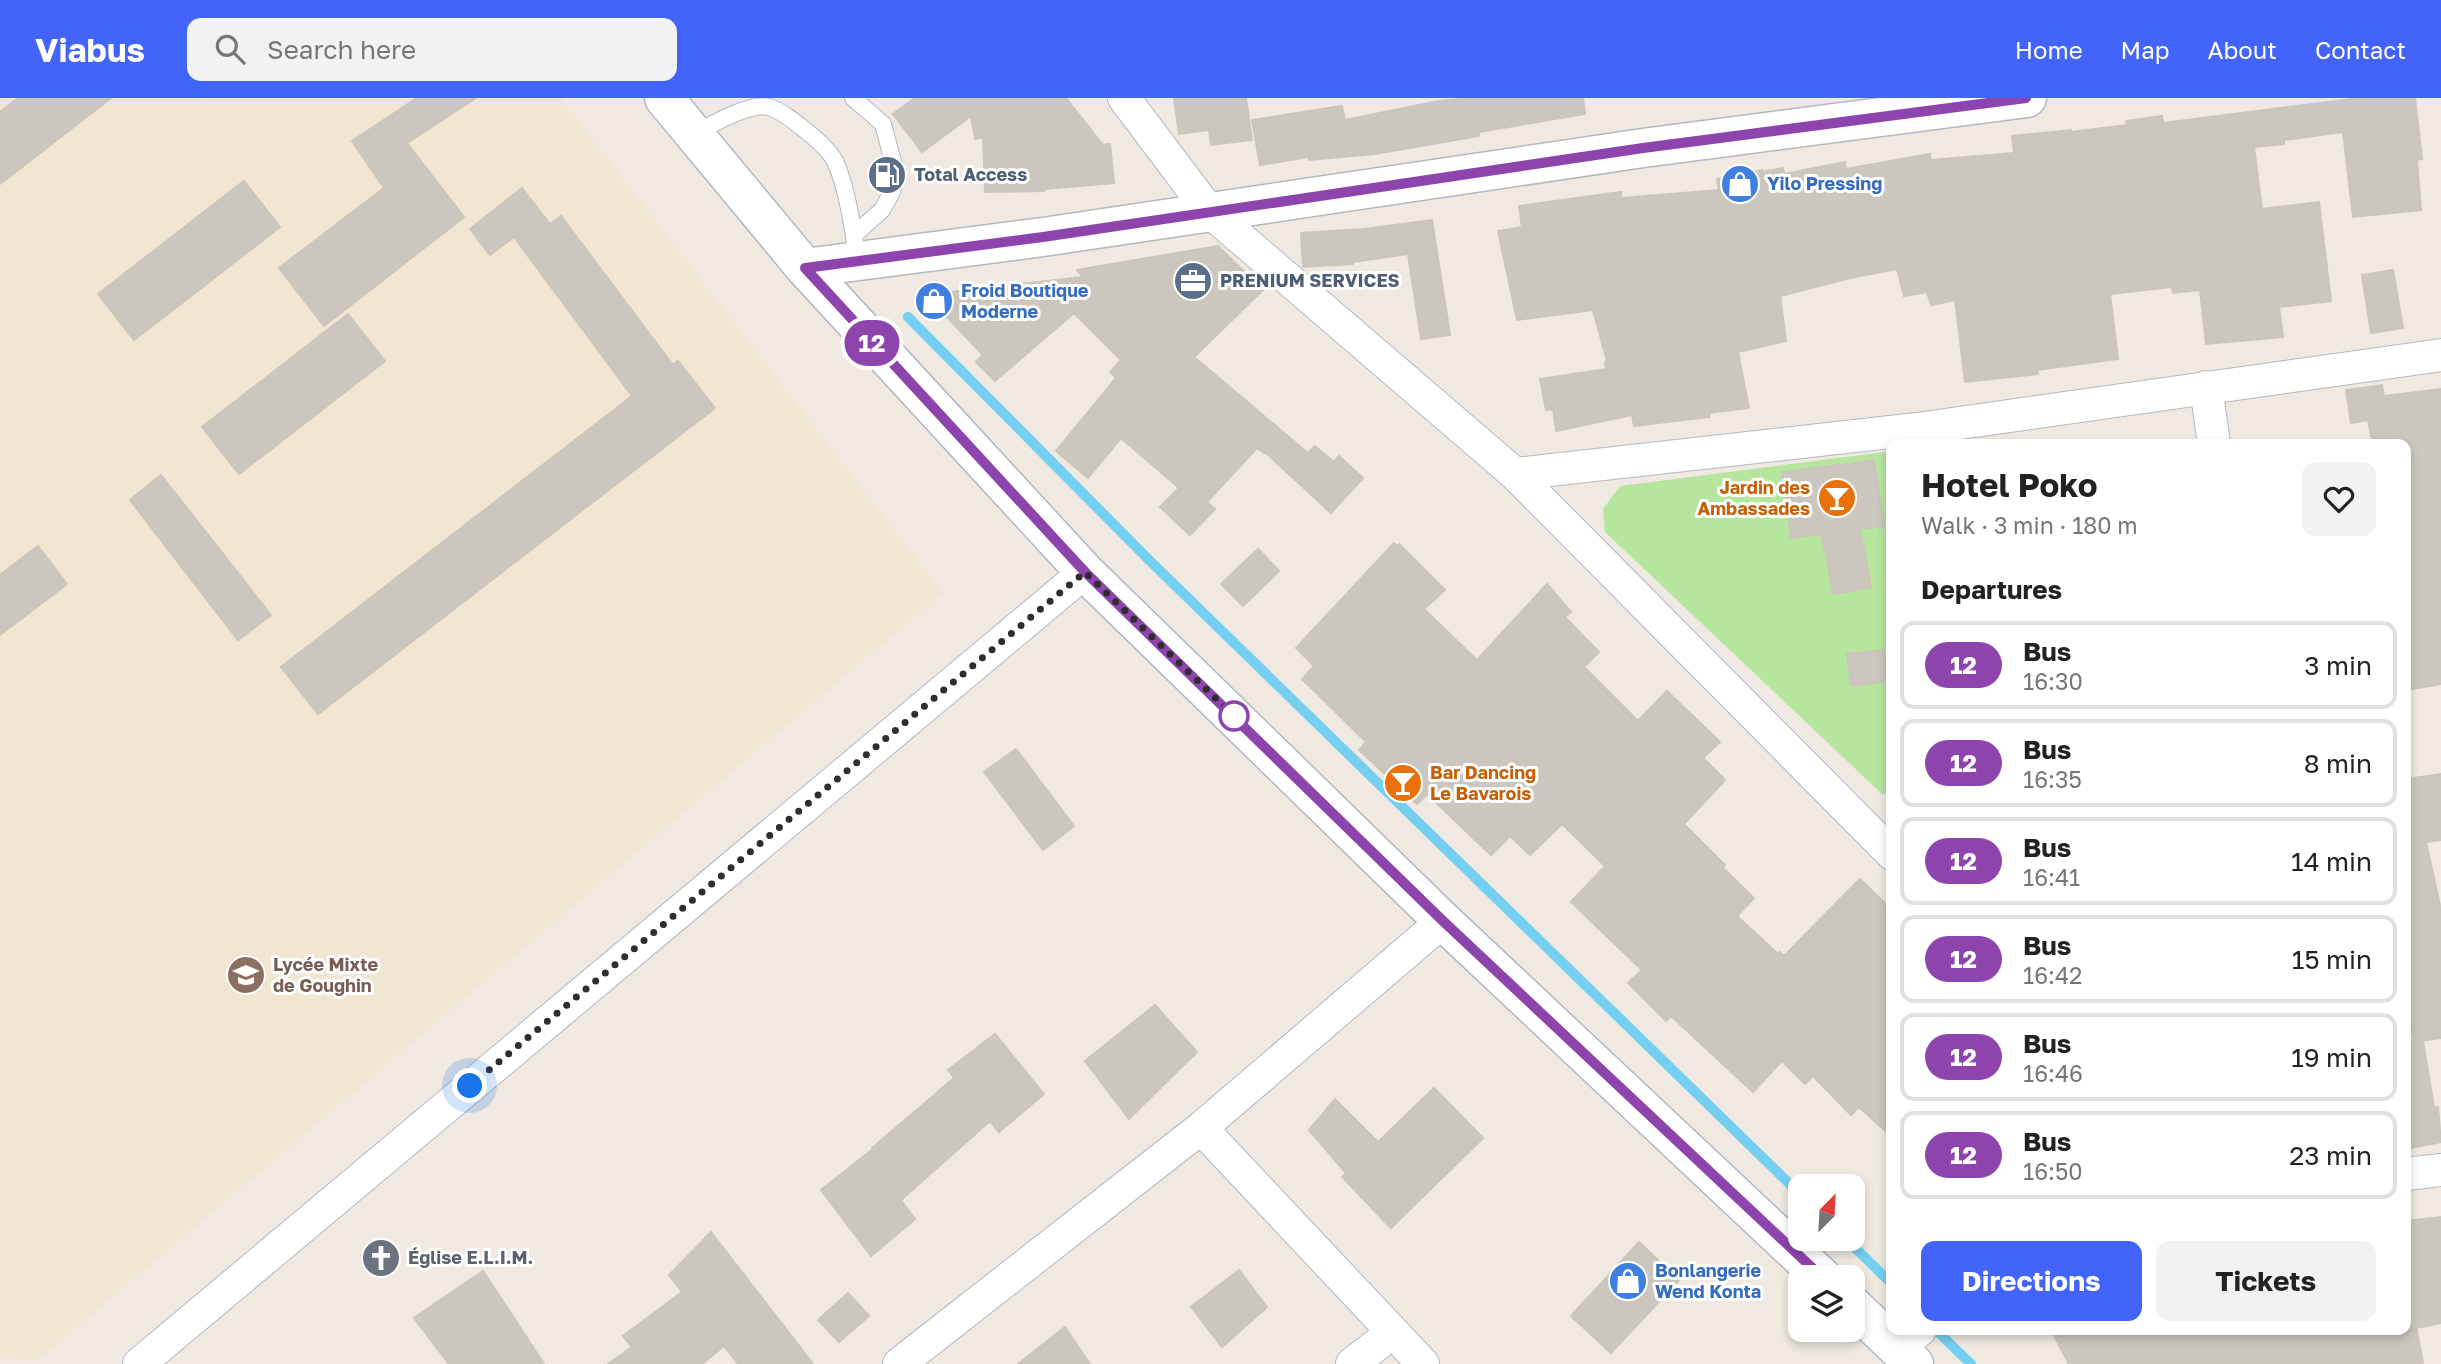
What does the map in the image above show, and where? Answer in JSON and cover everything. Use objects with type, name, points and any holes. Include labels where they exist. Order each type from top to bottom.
[{"type":"street","points":[[664,98],[805,268],[1085,572],[1443,921],[1809,1265]]},
{"type":"street","points":[[1124,98],[1209,211],[1515,474],[1886,848]]},
{"type":"street","points":[[805,268],[856,248],[1043,237],[1643,148],[2027,98]]},
{"type":"street","points":[[1896,439],[2206,387],[2441,355]]},
{"type":"street","points":[[2206,387],[2213,439]]},
{"type":"street","points":[[1515,474],[1886,440]]},
{"type":"street","points":[[139,1364],[1085,572]]},
{"type":"street","points":[[899,1364],[1201,1128],[1443,921]]},
{"type":"street","points":[[1201,1128],[1423,1364]]},
{"type":"street","points":[[2411,1173],[2441,1170]]},
{"type":"street","points":[[1865,1315],[1886,1330]]},
{"type":"street","points":[[1353,1364],[1392,1333]]},
{"type":"street","points":[[1893,1335],[1911,1348]]},
{"type":"lane","points":[[853,98],[883,124],[896,173],[892,192],[856,248]]},
{"type":"lane","points":[[694,134],[717,120],[773,102],[834,159],[856,248]]},
{"type":"shaded area","name":"Lycée Mixte de Goughin","points":[[0,98],[561,98],[943,593],[36,1362],[0,1358]]},
{"type":"green space","points":[[1886,452],[1886,793],[1882,794],[1605,532],[1603,509],[1620,486]]},
{"type":"building","points":[[18,98],[111,98],[0,184],[0,112]]},
{"type":"building","points":[[417,98],[476,98],[407,143],[464,217],[324,326],[279,268],[384,188],[352,141]]},
{"type":"building","points":[[915,98],[1066,98],[1103,145],[1110,144],[1114,183],[1044,191],[985,192],[983,137],[975,139],[971,116],[922,152],[893,114]]},
{"type":"building","points":[[1174,98],[1246,98],[1252,140],[1211,145],[1209,130],[1179,134]]},
{"type":"building","points":[[1473,98],[1583,98],[1585,114],[1479,132],[1479,136],[1375,154],[1309,160],[1309,157],[1260,165],[1252,120],[1342,106],[1345,120],[1439,101]]},
{"type":"building","points":[[2359,98],[2415,98],[2422,159],[2417,160],[2421,210],[2353,217],[2343,132],[2254,147],[2262,209],[2319,202],[2331,301],[2279,307],[2283,337],[2206,344],[2200,290],[2173,293],[2172,287],[2110,294],[2118,359],[2037,370],[2038,374],[1965,382],[1955,300],[1931,305],[1927,292],[1904,296],[1897,269],[1780,296],[1786,341],[1738,352],[1749,408],[1709,413],[1710,417],[1634,426],[1632,415],[1556,431],[1553,409],[1546,410],[1540,379],[1606,369],[1607,361],[1593,310],[1517,320],[1498,231],[1522,227],[1519,206],[1621,192],[1621,198],[1719,190],[1717,179],[1762,170],[1783,168],[1784,174],[1845,162],[1846,169],[1930,154],[1931,160],[2014,153],[2012,136],[2127,125],[2126,121],[2162,116],[2163,123]]},
{"type":"building","points":[[244,181],[280,227],[134,340],[98,294]]},
{"type":"building","points":[[522,188],[550,224],[561,216],[673,365],[678,361],[715,408],[318,714],[281,667],[632,396],[514,237],[490,255],[470,229]]},
{"type":"building","points":[[1432,220],[1450,335],[1421,339],[1408,254],[1353,264],[1303,267],[1301,233],[1364,229]]},
{"type":"building","points":[[1218,246],[1263,290],[1194,357],[1308,453],[1315,446],[1334,462],[1339,456],[1363,478],[1331,513],[1265,452],[1257,448],[1207,502],[1215,509],[1190,535],[1160,507],[1179,488],[1121,438],[1088,478],[1056,451],[1116,378],[1110,372],[1121,360],[1074,313],[995,381],[976,362],[983,355],[941,311],[951,292],[1083,277],[1077,270]]},
{"type":"building","points":[[2393,270],[2403,328],[2371,333],[2362,275]]},
{"type":"building","points":[[348,314],[385,361],[239,474],[202,427]]},
{"type":"building","points":[[2382,385],[2384,396],[2441,389],[2441,684],[2411,689],[2411,439],[2372,439],[2368,420],[2351,423],[2346,390]]},
{"type":"building","points":[[1874,460],[1884,526],[1860,529],[1871,587],[1833,594],[1822,534],[1791,538],[1782,472]]},
{"type":"building","points":[[161,475],[271,615],[238,640],[130,500]]},
{"type":"building","points":[[1394,543],[1397,546],[1399,544],[1445,590],[1424,609],[1477,660],[1547,584],[1571,612],[1565,617],[1599,652],[1584,667],[1638,721],[1667,691],[1720,742],[1703,758],[1725,780],[1684,824],[1754,898],[1737,916],[1778,954],[1780,952],[1784,956],[1860,879],[1886,904],[1886,1132],[1859,1107],[1851,1115],[1813,1076],[1805,1084],[1782,1061],[1753,1092],[1671,1016],[1666,1021],[1628,983],[1642,970],[1571,902],[1605,866],[1562,824],[1530,855],[1510,836],[1491,855],[1427,794],[1417,804],[1359,750],[1366,742],[1302,679],[1314,666],[1296,648]]},
{"type":"building","points":[[38,546],[67,584],[0,635],[0,575]]},
{"type":"building","points":[[1258,549],[1279,571],[1243,606],[1221,584]]},
{"type":"building","points":[[1884,650],[1886,681],[1851,686],[1847,654]]},
{"type":"building","points":[[1016,749],[1074,826],[1043,850],[984,772]]},
{"type":"building","points":[[2441,774],[2441,840],[2426,842],[2441,910],[2441,1038],[2420,1041],[2423,1041],[2434,1108],[2438,1107],[2441,1142],[2411,1148],[2413,1041],[2411,778]]},
{"type":"building","points":[[1155,1005],[1197,1052],[1129,1119],[1085,1061]]},
{"type":"building","points":[[995,1034],[1044,1094],[999,1132],[990,1121],[901,1200],[915,1219],[871,1256],[821,1190],[873,1149],[954,1078],[948,1070]]},
{"type":"building","points":[[1434,1088],[1483,1138],[1391,1228],[1342,1177],[1346,1173],[1309,1130],[1335,1099],[1378,1142]]},
{"type":"building","points":[[2441,1217],[2441,1323],[2411,1329],[2411,1220]]},
{"type":"building","points":[[711,1232],[813,1364],[738,1364],[724,1346],[702,1364],[608,1364],[632,1347],[623,1336],[682,1292],[669,1275]]},
{"type":"building","points":[[1639,1242],[1679,1280],[1611,1353],[1571,1316]]},
{"type":"building","points":[[1239,1270],[1267,1307],[1222,1347],[1191,1307]]},
{"type":"building","points":[[483,1271],[544,1364],[449,1364],[414,1318]]},
{"type":"building","points":[[848,1293],[869,1316],[839,1342],[818,1320]]},
{"type":"building","points":[[1065,1327],[1090,1364],[1018,1364]]},
{"type":"building","points":[[2411,1330],[2417,1330],[2423,1364],[2069,1364],[2054,1335],[2411,1335]]},
{"type":"waterway","points":[[908,317],[1150,561],[1788,1182]]},
{"type":"waterway","points":[[1858,1251],[1886,1278]]},
{"type":"waterway","points":[[1941,1335],[1971,1364]]},
{"type":"bus line","name":"12","points":[[1809,1265],[1443,921],[1085,572],[805,268],[1043,237],[1643,148],[2026,98]]},
{"type":"place","name":"Total Access","points":[[887,175]]},
{"type":"place","name":"Yilo Pressing","points":[[1740,184]]},
{"type":"place","name":"PRENIUM SERVICES","points":[[1193,281]]},
{"type":"place","name":"Froid Boutique Moderne","points":[[934,301]]},
{"type":"place","name":"Jardin des Ambassades","points":[[1837,498]]},
{"type":"place","name":"Bar Dancing Le Bavarois","points":[[1403,783]]},
{"type":"place","name":"Lycée Mixte de Goughin","points":[[246,975]]},
{"type":"place","name":"Église E.L.I.M.","points":[[381,1258]]},
{"type":"place","name":"Bonlangerie Wend Konta","points":[[1628,1281]]},
{"type":"route","points":[[470,1086],[1085,572],[1234,716]]}]
